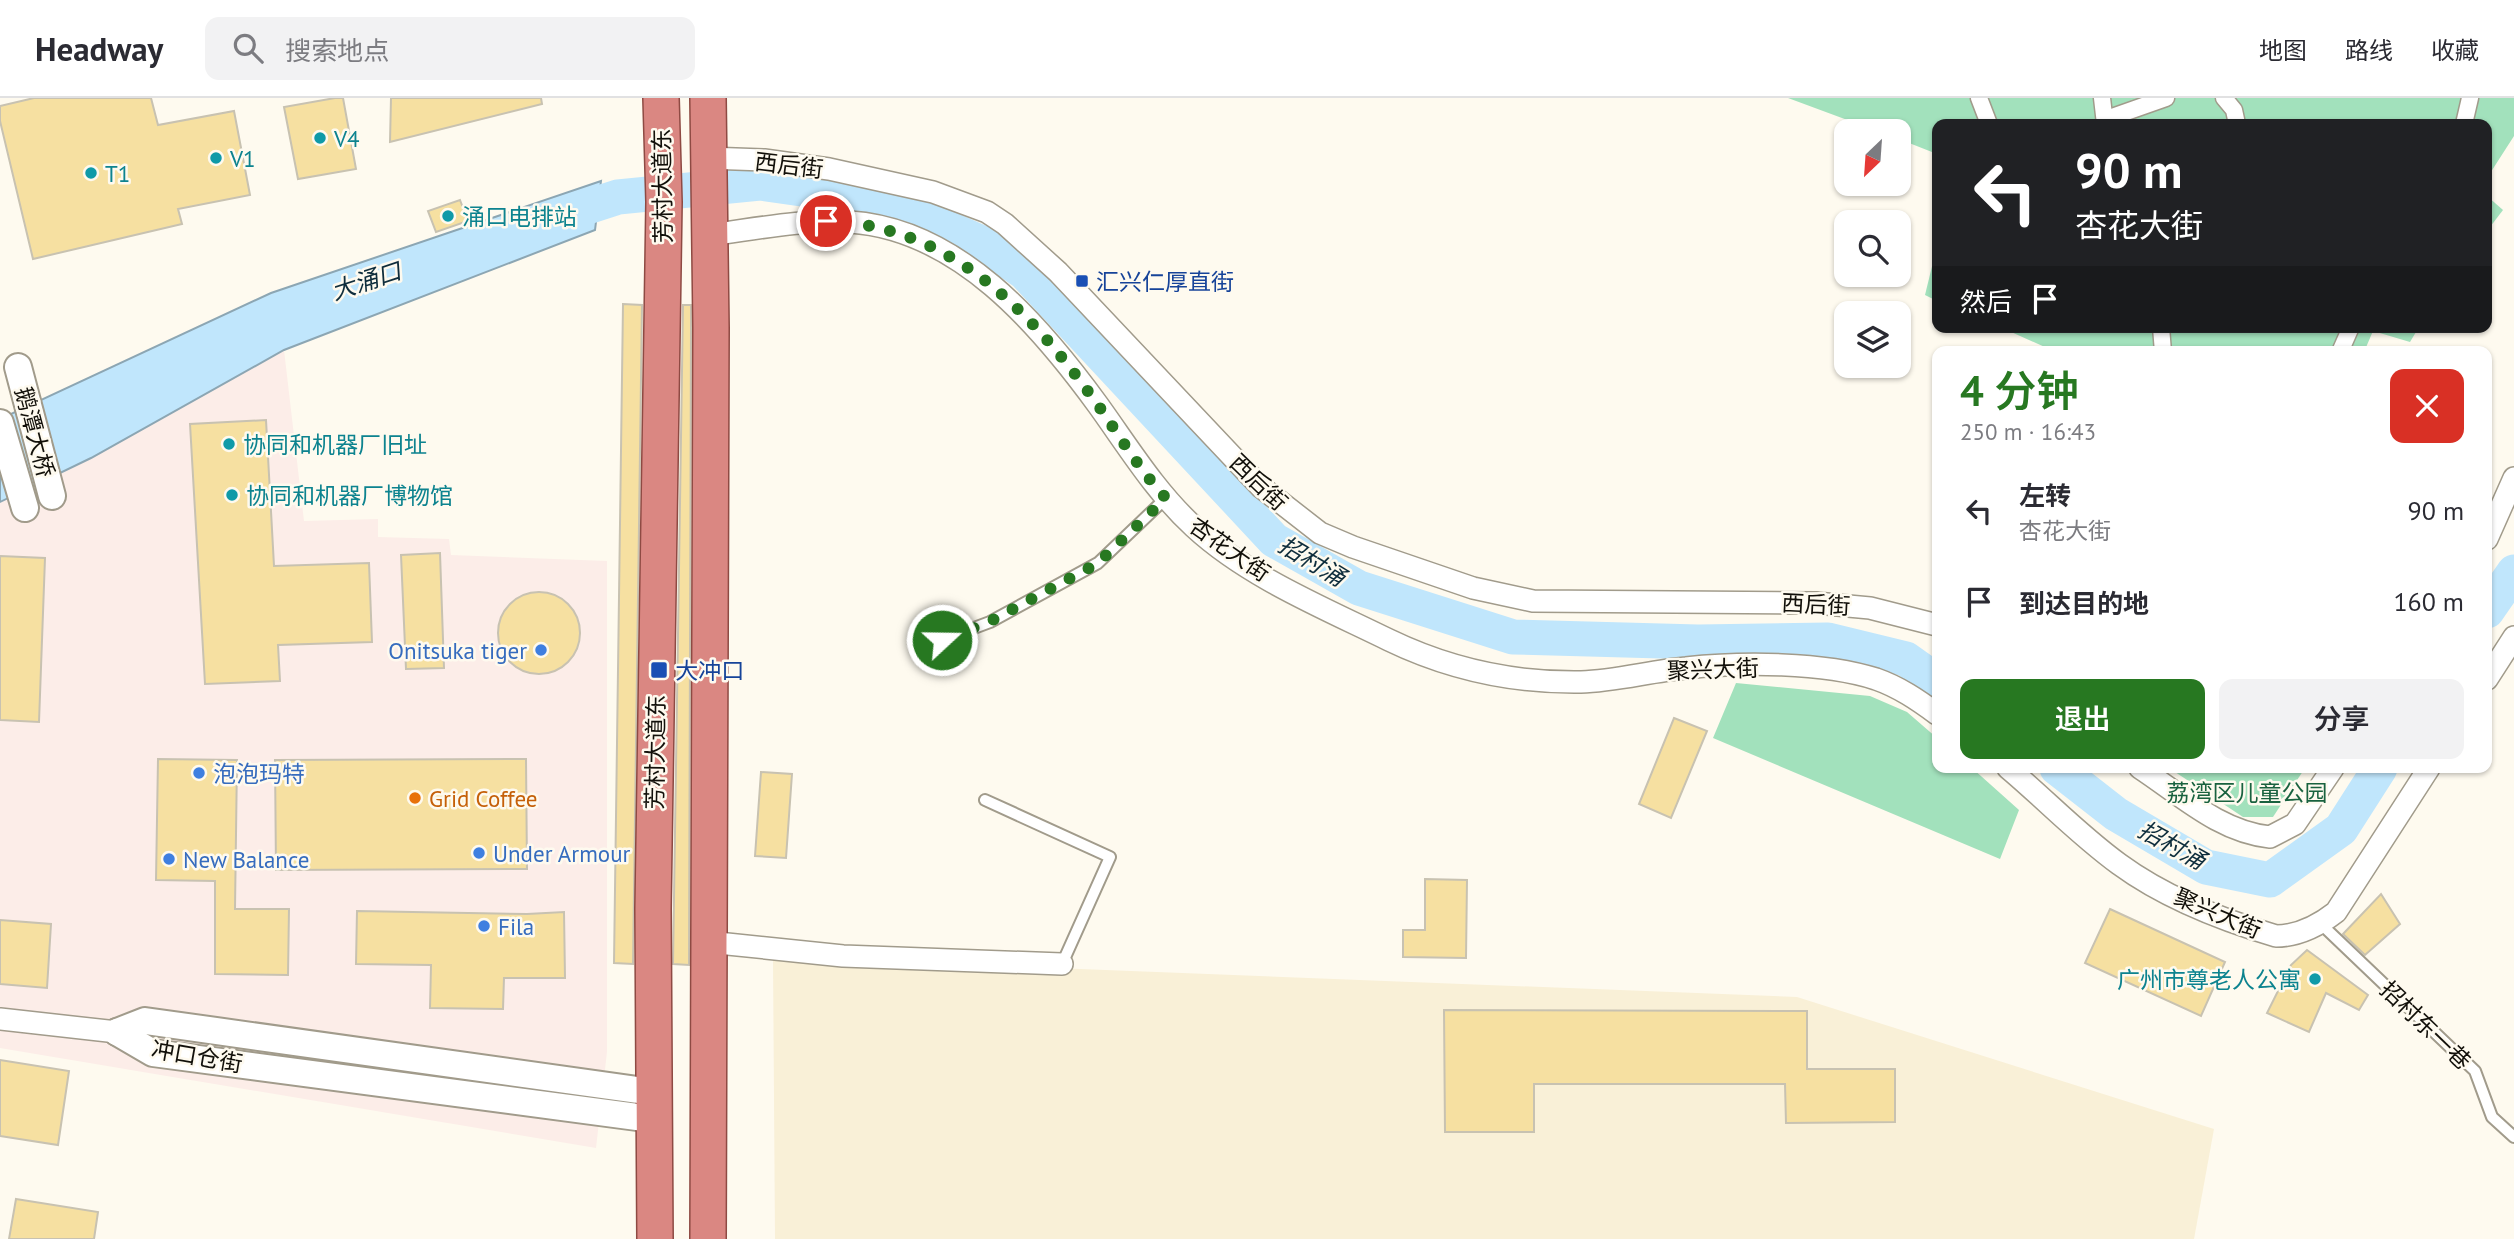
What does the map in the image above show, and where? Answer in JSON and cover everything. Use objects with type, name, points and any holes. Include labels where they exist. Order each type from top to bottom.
[{"type":"highway","name":"芳村大道东","points":[[655,1239],[652,1106],[664,189],[660,98]]},
{"type":"highway","name":"芳村大道东","points":[[708,98],[708,1239]]},
{"type":"street","points":[[1979,98],[1987,119]]},
{"type":"street","points":[[2102,98],[2104,119]]},
{"type":"street","points":[[2110,119],[2166,98]]},
{"type":"street","points":[[2224,98],[2234,110],[2236,119]]},
{"type":"street","points":[[2465,119],[2470,98]]},
{"type":"street","name":"西后街","points":[[708,178],[764,160],[829,169],[933,192],[987,212],[1005,224],[1058,272],[1261,487],[1310,527],[1353,547],[1473,588],[1532,601],[1816,603],[1870,608],[1932,624]]},
{"type":"street","name":"杏花大街","points":[[710,235],[826,221],[855,222],[903,233],[947,254],[989,283],[1026,316],[1065,361],[1166,498],[1196,529],[1223,550],[1290,590],[1422,655],[1479,672]]},
{"type":"street","name":"鹅潭大桥","points":[[18,367],[52,496]]},
{"type":"street","name":"鹅潭大桥","points":[[0,423],[26,508]]},
{"type":"street","points":[[2492,525],[2514,478]]},
{"type":"street","points":[[2492,671],[2514,637]]},
{"type":"street","name":"聚兴大街","points":[[1479,672],[1549,681],[1585,682],[1689,667],[1804,668],[1876,680],[1908,694],[1932,711]]},
{"type":"street","name":"聚兴大街","points":[[2013,773],[2069,825],[2121,866],[2188,902],[2276,936],[2291,936],[2320,924],[2336,912],[2426,773]]},
{"type":"street","points":[[2147,773],[2204,813],[2236,830],[2270,837],[2295,824],[2330,773]]},
{"type":"street","points":[[708,942],[843,956],[1062,964]]},
{"type":"street","points":[[0,1019],[117,1032]]},
{"type":"street","name":"冲口仓街","points":[[117,1032],[145,1021],[652,1106]]},
{"type":"lane","points":[[942,640],[989,622],[1098,563],[1166,498]]},
{"type":"lane","points":[[985,800],[1110,858],[1062,964]]},
{"type":"lane","name":"招村东一巷","points":[[2320,924],[2475,1071],[2492,1117],[2514,1137]]},
{"type":"shaded area","points":[[284,350],[304,521],[378,519],[378,537],[449,539],[451,555],[607,561],[607,1052],[596,1148],[0,1048],[0,502],[91,458]]},
{"type":"shaded area","points":[[773,957],[1797,997],[2214,1129],[2194,1239],[775,1239]]},
{"type":"green space","points":[[1788,98],[2514,98],[2514,136],[2492,170],[2492,119],[1932,119],[1932,152],[1911,144],[1911,119],[1845,119]]},
{"type":"green space","points":[[2492,200],[2503,210],[2492,224]]},
{"type":"green space","points":[[1932,266],[1932,298],[1925,295]]},
{"type":"green space","points":[[2013,333],[2372,333],[2367,346],[2043,346]]},
{"type":"green space","points":[[2380,333],[2415,333],[2410,342]]},
{"type":"green space","points":[[1736,683],[1870,696],[1907,712],[1932,734],[1932,773],[1978,773],[2019,810],[2000,859],[1713,738]]},
{"type":"green space","name":"荔湾区儿童公园","points":[[2177,773],[2302,773],[2273,817],[2243,817]]},
{"type":"water","name":"大涌口","points":[[601,181],[595,230],[284,350],[91,458],[0,502],[0,419],[271,293]]},
{"type":"building","name":"T1","points":[[34,98],[151,98],[158,125],[234,111],[250,195],[178,209],[182,224],[33,259],[0,121],[0,106]]},
{"type":"building","name":"V4","points":[[343,98],[356,169],[298,179],[284,107]]},
{"type":"building","points":[[391,98],[541,98],[542,104],[390,142]]},
{"type":"building","name":"涌口电排站","points":[[460,200],[468,221],[436,232],[428,211]]},
{"type":"building","points":[[623,304],[642,305],[633,964],[614,963]]},
{"type":"building","points":[[683,305],[691,305],[689,965],[673,964]]},
{"type":"building","name":"协同和机器厂博物馆","points":[[266,420],[274,566],[369,563],[372,642],[278,645],[280,681],[205,684],[190,424]]},
{"type":"building","points":[[440,553],[444,668],[406,669],[401,555]]},
{"type":"building","points":[[0,556],[45,558],[39,722],[0,720]]},
{"type":"building","points":[[539,592],[555,595],[568,604],[577,617],[580,633],[577,649],[568,662],[555,671],[539,674],[523,671],[510,662],[501,649],[498,633],[501,617],[510,604],[523,595]]},
{"type":"building","points":[[1674,718],[1707,731],[1671,818],[1639,804]]},
{"type":"building","points":[[158,759],[237,760],[235,909],[289,909],[288,975],[215,974],[215,881],[156,880]]},
{"type":"building","points":[[526,759],[527,869],[276,870],[275,760]]},
{"type":"building","points":[[761,772],[792,774],[786,858],[755,856]]},
{"type":"building","points":[[1425,879],[1467,880],[1466,958],[1403,957],[1403,930],[1425,930]]},
{"type":"building","points":[[2381,894],[2400,924],[2365,955],[2343,934]]},
{"type":"building","points":[[2110,909],[2225,962],[2201,1016],[2085,963]]},
{"type":"building","points":[[357,911],[527,914],[564,912],[565,978],[504,978],[503,1009],[430,1008],[431,965],[356,964]]},
{"type":"building","points":[[0,920],[51,924],[47,988],[0,984]]},
{"type":"building","name":"广州市尊老人公寓","points":[[2307,950],[2368,995],[2359,1010],[2326,993],[2309,1032],[2267,1013],[2291,965]]},
{"type":"building","points":[[1444,1010],[1807,1011],[1807,1069],[1895,1069],[1895,1122],[1786,1123],[1785,1084],[1534,1084],[1534,1132],[1445,1132]]},
{"type":"building","points":[[0,1060],[69,1071],[58,1145],[0,1136]]},
{"type":"building","points":[[16,1199],[98,1212],[94,1239],[9,1239]]},
{"type":"waterway","name":"招村涌","points":[[553,218],[618,197],[760,183],[886,201],[982,243],[1025,273],[1274,540],[1359,588],[1513,637],[1698,642],[1828,640],[1906,659],[1932,677]]},
{"type":"waterway","name":"招村涌","points":[[2492,604],[2514,572]]},
{"type":"waterway","name":"招村涌","points":[[2063,773],[2116,814],[2206,867],[2270,880],[2341,829],[2377,773]]},
{"type":"place","name":"V4","points":[[320,138]]},
{"type":"place","name":"V1","points":[[216,158]]},
{"type":"place","name":"T1","points":[[91,173]]},
{"type":"place","name":"涌口电排站","points":[[448,216]]},
{"type":"place","name":"汇兴仁厚直街","points":[[1082,281]]},
{"type":"place","name":"协同和机器厂旧址","points":[[229,444]]},
{"type":"place","name":"协同和机器厂博物馆","points":[[232,495]]},
{"type":"place","name":"Onitsuka tiger","points":[[541,650]]},
{"type":"place","name":"大冲口","points":[[659,670]]},
{"type":"place","name":"泡泡玛特","points":[[199,773]]},
{"type":"place","name":"Grid Coffee","points":[[415,798]]},
{"type":"place","name":"Under Armour","points":[[479,853]]},
{"type":"place","name":"New Balance","points":[[169,859]]},
{"type":"place","name":"Fila","points":[[484,926]]},
{"type":"place","name":"广州市尊老人公寓","points":[[2315,979]]},
{"type":"route","points":[[826,221],[855,222],[903,233],[947,254],[998,290],[1026,316],[1065,361],[1155,487],[1166,498],[1098,563],[989,622],[942,640]]}]
